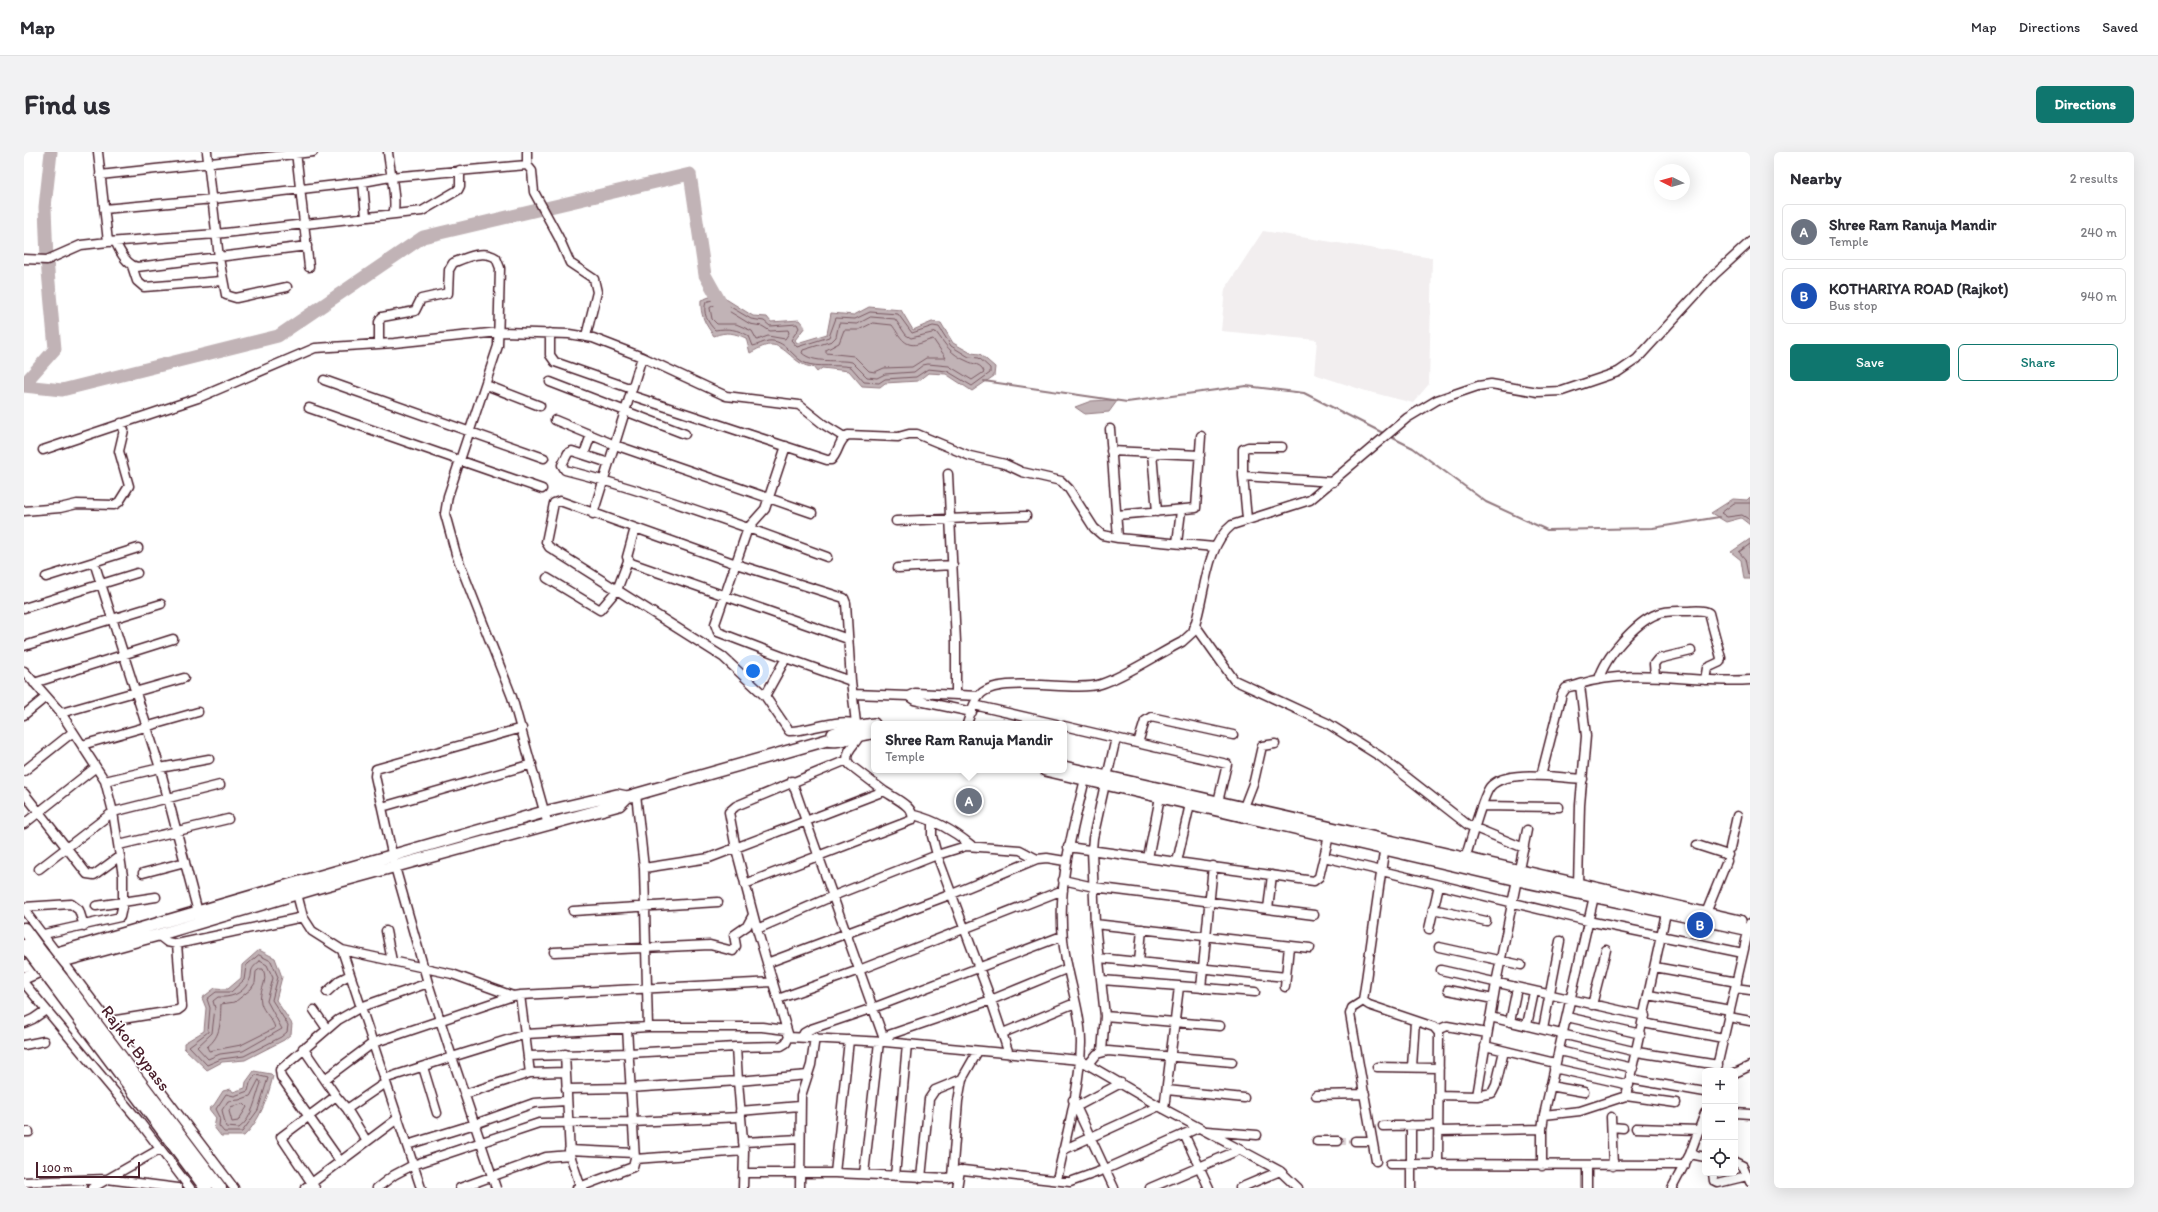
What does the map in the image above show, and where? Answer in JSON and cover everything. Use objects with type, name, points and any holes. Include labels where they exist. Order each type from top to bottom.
[{"type":"highway","name":"Rajkot Bypass","points":[[24,929],[32,950],[220,1188]]},
{"type":"highway","name":"Rajkot Bypass","points":[[57,981],[206,1188]]},
{"type":"main road","points":[[24,978],[60,957],[255,900],[293,884],[548,825],[619,805],[632,796],[827,740],[832,735],[871,725]]},
{"type":"main road","points":[[859,727],[871,732]]},
{"type":"main road","points":[[1067,767],[1086,776]]},
{"type":"main road","points":[[1066,773],[1244,807],[1270,818],[1330,836],[1465,859],[1519,876],[1578,884],[1594,893],[1666,913],[1750,926]]},
{"type":"main road","points":[[1106,780],[1160,797],[1190,804],[1270,818],[1594,893],[1706,913],[1750,926]]},
{"type":"main road","points":[[255,900],[299,894],[544,812],[617,795],[632,796]]},
{"type":"main road","points":[[24,966],[158,936],[199,917]]},
{"type":"street","points":[[98,152],[104,209],[112,243],[132,266],[137,281],[144,287],[222,281]]},
{"type":"street","points":[[207,152],[222,281],[226,294],[236,298],[287,287]]},
{"type":"street","points":[[100,176],[313,152]]},
{"type":"street","points":[[388,152],[390,177],[396,205],[393,213]]},
{"type":"street","points":[[527,152],[527,164],[532,171],[534,192],[570,263],[594,279],[597,292],[586,336]]},
{"type":"street","points":[[296,153],[309,267]]},
{"type":"street","points":[[104,209],[213,199],[363,182],[390,177],[527,164]]},
{"type":"street","points":[[24,259],[47,260],[81,245],[216,234],[385,216],[393,213],[422,211],[458,190],[460,186],[460,170]]},
{"type":"street","points":[[363,182],[366,217]]},
{"type":"street","points":[[968,721],[979,696],[993,687],[1023,684],[1082,687],[1101,684],[1182,642],[1193,632],[1196,625],[1214,547],[1224,531],[1232,525],[1299,505],[1318,495],[1407,418],[1437,400],[1478,386],[1491,384],[1538,392],[1562,391],[1618,372],[1637,359],[1714,276],[1750,242]]},
{"type":"street","points":[[132,266],[219,258],[307,246]]},
{"type":"street","points":[[379,344],[379,322],[382,317],[415,311],[421,299],[446,295],[450,289],[450,266],[453,263],[476,255],[492,256],[499,264],[498,346],[448,496],[445,514],[461,569],[512,698],[522,728],[548,825]]},
{"type":"street","points":[[43,450],[198,398],[315,348],[379,344],[499,332],[550,333],[586,336],[642,357],[726,396],[799,405],[823,424],[844,436],[853,434],[898,437],[909,434],[917,434],[970,456],[1005,464],[1022,472],[1055,478],[1061,481],[1069,489],[1098,532],[1108,537],[1214,547]]},
{"type":"street","points":[[550,333],[550,356],[555,362],[631,392],[786,446],[831,460],[835,457],[844,436]]},
{"type":"street","points":[[594,514],[642,357]]},
{"type":"street","points":[[324,380],[544,458]]},
{"type":"street","points":[[550,382],[685,434]]},
{"type":"street","points":[[486,385],[540,406]]},
{"type":"street","points":[[309,408],[542,489]]},
{"type":"street","points":[[555,420],[615,445],[812,513]]},
{"type":"street","points":[[24,510],[67,507],[77,504],[114,505],[119,502],[127,491],[128,482],[118,451],[124,430],[121,423]]},
{"type":"street","points":[[1110,429],[1118,538]]},
{"type":"street","points":[[584,454],[591,435]]},
{"type":"street","points":[[1117,515],[1180,511],[1193,509],[1197,506],[1201,436]]},
{"type":"street","points":[[786,446],[762,514],[748,528],[715,624],[718,632],[851,681]]},
{"type":"street","points":[[1248,519],[1242,452],[1245,447],[1282,447]]},
{"type":"street","points":[[609,463],[575,451],[568,453],[563,461],[562,468],[604,480],[827,556]]},
{"type":"street","points":[[1112,451],[1200,455]]},
{"type":"street","points":[[1152,453],[1157,512]]},
{"type":"street","points":[[948,474],[951,518],[956,695]]},
{"type":"street","points":[[1243,476],[1333,482]]},
{"type":"street","points":[[859,727],[838,723],[789,731],[765,696],[723,657],[546,544],[552,512],[556,501],[736,564],[844,598],[846,603],[851,681],[859,727],[860,738],[848,751],[847,760],[850,765],[912,810],[914,815],[932,822],[960,837],[971,846]]},
{"type":"street","points":[[1177,543],[1180,511]]},
{"type":"street","points":[[896,521],[1026,516]]},
{"type":"street","points":[[547,578],[600,610],[618,590],[628,561],[627,558],[634,528]]},
{"type":"street","points":[[46,577],[138,548]]},
{"type":"street","points":[[628,561],[724,597],[848,639]]},
{"type":"street","points":[[94,562],[122,655],[169,797],[199,917]]},
{"type":"street","points":[[898,568],[952,565]]},
{"type":"street","points":[[24,608],[137,573]]},
{"type":"street","points":[[24,646],[161,604]]},
{"type":"street","points":[[1599,679],[1604,666],[1619,644],[1651,617],[1669,611],[1696,611],[1708,613],[1721,658],[1720,662],[1707,668],[1705,680]]},
{"type":"street","points":[[1196,625],[1234,680],[1327,723],[1381,757],[1468,825],[1524,848]]},
{"type":"street","points":[[34,683],[173,639]]},
{"type":"street","points":[[1655,676],[1654,664],[1658,659],[1691,651]]},
{"type":"street","points":[[765,696],[786,658]]},
{"type":"street","points":[[24,671],[61,713],[104,781],[113,812],[120,856],[123,903],[120,917],[44,934]]},
{"type":"street","points":[[1541,776],[1562,694],[1566,688],[1599,679],[1655,676],[1705,680],[1750,680]]},
{"type":"street","points":[[61,713],[184,678]]},
{"type":"street","points":[[1578,884],[1586,736],[1580,685]]},
{"type":"street","points":[[853,694],[908,696],[915,693],[979,696]]},
{"type":"street","points":[[908,696],[914,700],[973,708],[1040,721]]},
{"type":"street","points":[[24,715],[46,697]]},
{"type":"street","points":[[82,745],[198,712]]},
{"type":"street","points":[[1138,743],[1145,721],[1151,716],[1233,735]]},
{"type":"street","points":[[1067,727],[1227,764],[1218,802]]},
{"type":"street","points":[[496,1188],[423,967],[394,861],[375,776],[376,769],[522,728]]},
{"type":"street","points":[[24,771],[73,732]]},
{"type":"street","points":[[1102,1051],[1105,1016],[1095,924],[1092,850],[1094,831],[1116,738]]},
{"type":"street","points":[[1244,807],[1254,781],[1262,746],[1275,744]]},
{"type":"street","points":[[104,781],[160,768],[209,759]]},
{"type":"street","points":[[529,1056],[781,1046],[786,1043],[788,1034],[753,915],[728,817],[731,809],[847,760]]},
{"type":"street","points":[[382,807],[532,764]]},
{"type":"street","points":[[24,824],[96,767]]},
{"type":"street","points":[[1057,1180],[1075,1104],[1080,1060],[1080,1028],[1066,969],[1062,936],[1065,861],[1086,776]]},
{"type":"street","points":[[1465,859],[1490,787],[1501,779],[1516,776],[1583,779]]},
{"type":"street","points":[[792,782],[820,857],[882,1040],[864,1174]]},
{"type":"street","points":[[39,869],[113,812],[220,785]]},
{"type":"street","points":[[644,868],[701,860],[736,849],[884,791]]},
{"type":"street","points":[[24,793],[90,876],[94,876],[120,856]]},
{"type":"street","points":[[632,796],[644,868],[648,1027]]},
{"type":"street","points":[[1148,858],[1160,797]]},
{"type":"street","points":[[1177,862],[1190,804]]},
{"type":"street","points":[[1483,806],[1558,807]]},
{"type":"street","points":[[746,884],[910,822],[914,815]]},
{"type":"street","points":[[1706,913],[1728,855],[1737,816]]},
{"type":"street","points":[[119,845],[228,819]]},
{"type":"street","points":[[932,822],[932,836],[937,855],[980,968],[1009,1054]]},
{"type":"street","points":[[1477,1096],[1496,983],[1519,876],[1527,830]]},
{"type":"street","points":[[1068,846],[1317,880],[1330,836]]},
{"type":"street","points":[[1376,1161],[1350,1014],[1352,1008],[1363,1001],[1385,845]]},
{"type":"street","points":[[757,929],[833,896],[937,855],[971,846],[1020,850],[1037,859]]},
{"type":"street","points":[[1698,846],[1728,855]]},
{"type":"street","points":[[1324,857],[1742,958],[1750,963]]},
{"type":"street","points":[[767,963],[952,894],[1037,859],[1047,858],[1065,861]]},
{"type":"street","points":[[143,873],[185,862]]},
{"type":"street","points":[[1201,988],[1214,866]]},
{"type":"street","points":[[1268,909],[1272,875]]},
{"type":"street","points":[[1064,880],[1094,887],[1314,915]]},
{"type":"street","points":[[293,884],[299,894],[304,917],[316,935],[342,950],[423,967],[517,995]]},
{"type":"street","points":[[1429,929],[1439,885]]},
{"type":"street","points":[[778,998],[859,970],[965,930],[1063,890]]},
{"type":"street","points":[[1542,1166],[1542,1130],[1544,1115],[1594,893]]},
{"type":"street","points":[[96,906],[156,897]]},
{"type":"street","points":[[573,911],[718,902]]},
{"type":"street","points":[[24,908],[71,904],[76,906],[79,910],[84,926]]},
{"type":"street","points":[[24,908],[234,1188]]},
{"type":"street","points":[[1433,909],[1486,921]]},
{"type":"street","points":[[1626,1096],[1641,1034],[1666,913]]},
{"type":"street","points":[[554,952],[710,945],[733,951],[736,946],[734,935],[747,926],[753,915]]},
{"type":"street","points":[[158,936],[167,942],[177,944],[304,917]]},
{"type":"street","points":[[1095,924],[1310,948]]},
{"type":"street","points":[[1490,1017],[1637,1052],[1717,1068],[1750,926]]},
{"type":"street","points":[[1139,962],[1142,929]]},
{"type":"street","points":[[386,931],[392,961]]},
{"type":"street","points":[[802,1037],[807,1031],[980,968],[1062,936]]},
{"type":"street","points":[[1544,1029],[1560,941]]},
{"type":"street","points":[[110,1021],[178,1010],[182,1007],[177,944]]},
{"type":"street","points":[[1285,988],[1289,946]]},
{"type":"street","points":[[1439,946],[1521,965]]},
{"type":"street","points":[[342,950],[421,1188]]},
{"type":"street","points":[[1592,1005],[1606,950]]},
{"type":"street","points":[[1099,958],[1286,977]]},
{"type":"street","points":[[1655,967],[1736,985],[1750,990]]},
{"type":"street","points":[[882,1040],[991,1000],[1066,969]]},
{"type":"street","points":[[1442,970],[1592,1005],[1644,1020],[1723,1038]]},
{"type":"street","points":[[327,992],[340,980],[350,975]]},
{"type":"street","points":[[1102,980],[1255,992]]},
{"type":"street","points":[[325,1079],[373,1044],[517,995],[772,982]]},
{"type":"street","points":[[24,983],[160,1149],[190,1188]]},
{"type":"street","points":[[340,1161],[282,1077],[280,1070],[303,1048],[327,1029],[361,1007],[428,983]]},
{"type":"street","points":[[1162,1108],[1171,1057],[1179,987]]},
{"type":"street","points":[[1510,1022],[1517,988]]},
{"type":"street","points":[[1448,990],[1493,999]]},
{"type":"street","points":[[1527,1025],[1534,992]]},
{"type":"street","points":[[517,995],[526,1034],[530,1073]]},
{"type":"street","points":[[1649,995],[1729,1014],[1750,1021]]},
{"type":"street","points":[[1363,1001],[1369,1005],[1438,1030],[1447,1026],[1487,1034]]},
{"type":"street","points":[[1003,1033],[1075,1003]]},
{"type":"street","points":[[24,1022],[33,1019],[46,1010]]},
{"type":"street","points":[[314,1010],[327,1029]]},
{"type":"street","points":[[1105,1016],[1220,1026]]},
{"type":"street","points":[[1567,1017],[1641,1034]]},
{"type":"street","points":[[1412,1067],[1415,1021]]},
{"type":"street","points":[[347,1109],[385,1081],[452,1057],[526,1034],[648,1027],[762,1027],[802,1037],[849,1040],[882,1040],[907,1044],[1080,1060],[1122,1083],[1162,1108],[1280,1172],[1298,1188]]},
{"type":"street","points":[[565,1054],[569,1152],[579,1188],[633,1167],[634,1156],[627,1028]]},
{"type":"street","points":[[1438,1030],[1440,1039],[1438,1165]]},
{"type":"street","points":[[800,1188],[800,1106],[802,1091],[808,1075],[815,1037]]},
{"type":"street","points":[[835,1173],[849,1040]]},
{"type":"street","points":[[24,1045],[44,1042]]},
{"type":"street","points":[[894,1176],[907,1044]]},
{"type":"street","points":[[1485,1046],[1555,1066],[1630,1082],[1702,1092]]},
{"type":"street","points":[[736,1047],[742,1142],[744,1151],[743,1188]]},
{"type":"street","points":[[303,1048],[336,1096],[347,1109],[366,1140]]},
{"type":"street","points":[[952,1176],[958,1101],[962,1079],[978,1051]]},
{"type":"street","points":[[1089,1064],[1093,1058],[1102,1051],[1232,1062]]},
{"type":"street","points":[[1439,1095],[1477,1096],[1489,1094],[1495,1089],[1504,1051]]},
{"type":"street","points":[[1559,1051],[1633,1068]]},
{"type":"street","points":[[1738,1072],[1750,1066]]},
{"type":"street","points":[[423,1067],[437,1113]]},
{"type":"street","points":[[1377,1067],[1439,1068]]},
{"type":"street","points":[[465,1094],[530,1073],[565,1072]]},
{"type":"street","points":[[566,1089],[630,1088],[808,1075]]},
{"type":"street","points":[[921,1178],[929,1099],[935,1090],[962,1079]]},
{"type":"street","points":[[1075,1104],[1122,1083]]},
{"type":"street","points":[[1550,1086],[1584,1092]]},
{"type":"street","points":[[1166,1090],[1244,1098]]},
{"type":"street","points":[[1316,1095],[1365,1094]]},
{"type":"street","points":[[336,1096],[282,1137],[311,1186],[366,1140],[397,1119]]},
{"type":"street","points":[[1544,1115],[1580,1111],[1626,1096],[1676,1104]]},
{"type":"street","points":[[408,1146],[475,1124],[534,1102],[566,1101]]},
{"type":"street","points":[[1075,1104],[1114,1188]]},
{"type":"street","points":[[377,1188],[394,1175],[413,1165],[539,1123],[632,1122],[740,1114],[800,1106]]},
{"type":"street","points":[[1063,1150],[1162,1108]]},
{"type":"street","points":[[1738,1114],[1750,1114]]},
{"type":"street","points":[[1611,1117],[1613,1166]]},
{"type":"street","points":[[1672,1188],[1690,1154],[1702,1122]]},
{"type":"street","points":[[1383,1126],[1542,1130]]},
{"type":"street","points":[[1411,1126],[1411,1188]]},
{"type":"street","points":[[1612,1127],[1622,1128]]},
{"type":"street","points":[[1636,1128],[1699,1130]]},
{"type":"street","points":[[744,1173],[835,1173],[921,1178],[952,1176],[960,1170],[1057,1180],[1071,1185],[1184,1134],[1201,1129],[1257,1134]]},
{"type":"street","points":[[1184,1134],[1209,1188]]},
{"type":"street","points":[[742,1142],[800,1139]]},
{"type":"street","points":[[1317,1141],[1338,1141]]},
{"type":"street","points":[[1355,1141],[1372,1141]]},
{"type":"street","points":[[92,1188],[160,1149]]},
{"type":"street","points":[[1150,1188],[1239,1150]]},
{"type":"street","points":[[460,1188],[546,1157],[569,1152],[634,1156],[744,1151]]},
{"type":"street","points":[[1690,1154],[1702,1156]]},
{"type":"street","points":[[1390,1164],[1542,1166],[1685,1165]]},
{"type":"street","points":[[1713,1176],[1714,1182],[1718,1183],[1749,1179],[1743,1166],[1738,1164]]},
{"type":"street","points":[[1587,1166],[1587,1188]]},
{"type":"street","points":[[957,1188],[960,1170]]},
{"type":"street","points":[[24,1182],[107,1179],[177,1188],[178,1172]]},
{"type":"street","points":[[1240,1188],[1280,1172]]},
{"type":"shaded area","points":[[1263,231],[1432,258],[1429,384],[1413,403],[1366,391],[1314,374],[1317,340],[1221,331],[1225,289]]},
{"type":"water","points":[[718,294],[753,316],[767,317],[771,322],[799,320],[805,327],[795,340],[797,343],[827,334],[831,313],[854,315],[869,307],[901,310],[913,330],[932,322],[941,323],[953,343],[971,353],[980,354],[995,367],[994,376],[972,391],[946,374],[928,373],[918,381],[885,383],[880,387],[862,386],[849,371],[822,368],[817,372],[813,367],[806,366],[776,346],[765,346],[750,353],[746,338],[730,333],[714,336],[706,323],[702,315],[701,300]]},
{"type":"water","points":[[1091,401],[1117,401],[1109,412],[1085,414],[1075,407]]},
{"type":"water","points":[[1750,497],[1750,525],[1741,518],[1726,522],[1711,513],[1733,499],[1747,500]]},
{"type":"water","points":[[1750,539],[1750,579],[1744,579],[1741,560],[1731,552]]},
{"type":"water","points":[[259,950],[275,958],[282,977],[276,1000],[292,1024],[291,1034],[284,1040],[245,1060],[222,1062],[207,1070],[184,1048],[184,1043],[204,1031],[206,1008],[202,998],[215,988],[228,989],[241,978],[242,965]]},
{"type":"water","points":[[254,1071],[271,1074],[273,1076],[269,1092],[259,1116],[244,1136],[221,1136],[214,1127],[216,1118],[209,1109],[214,1105],[223,1091],[231,1089],[233,1092],[245,1088],[246,1082]]},
{"type":"waterway","points":[[24,384],[55,349],[47,260],[45,207],[51,152]]},
{"type":"waterway","points":[[24,386],[62,390],[278,336],[423,237],[690,174],[705,275],[724,309]]},
{"type":"waterway","points":[[984,381],[1127,402],[1246,386],[1304,393],[1385,434]]},
{"type":"waterway","points":[[1389,436],[1413,448],[1486,502],[1547,530],[1653,528],[1719,517]]},
{"type":"tunnel","points":[[1338,1141],[1355,1141]]},
{"type":"place","name":"Shree Ram Ranuja Mandir","points":[[969,801]]},
{"type":"place","name":"KOTHARIYA ROAD (Rajkot)","points":[[1700,925]]}]
